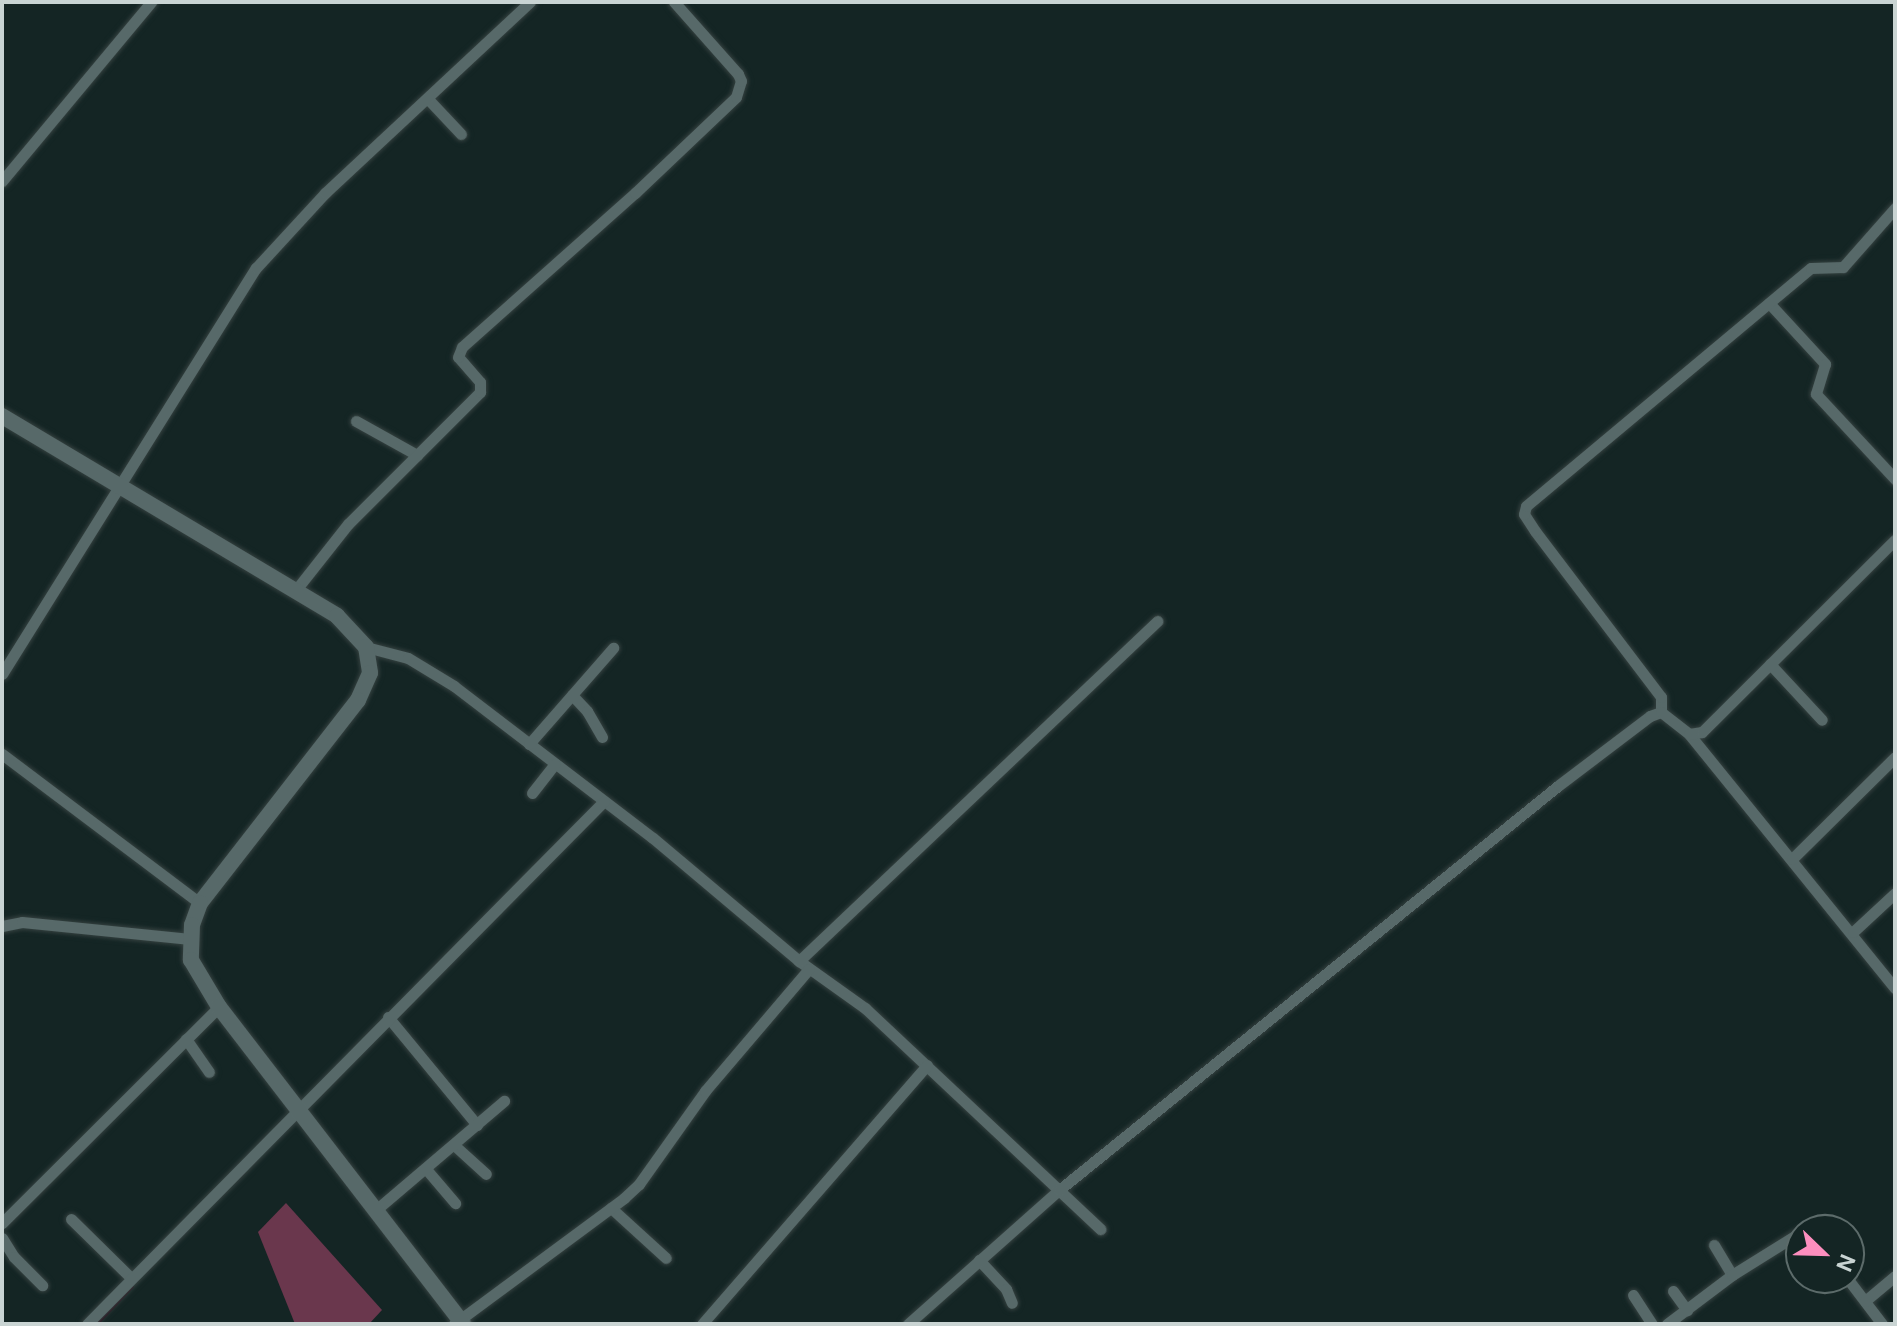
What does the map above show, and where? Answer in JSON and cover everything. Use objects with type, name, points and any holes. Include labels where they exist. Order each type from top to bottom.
[{"type":"main road","points":[[2,416],[337,616],[366,647],[370,673],[358,700],[200,903],[190,939],[191,960],[219,1007],[377,1209],[459,1322]]},
{"type":"street","points":[[2,181],[151,2]]},
{"type":"street","points":[[2,674],[243,284],[325,193],[530,2]]},
{"type":"street","points":[[295,591],[341,532],[480,392],[480,382],[458,357],[462,347],[635,193],[739,92],[741,81],[738,74],[674,2]]},
{"type":"street","points":[[428,99],[461,134]]},
{"type":"street","points":[[1661,712],[1661,697],[1535,531],[1524,511],[1811,268],[1843,267],[1895,208]]},
{"type":"street","points":[[1769,303],[1825,364],[1816,394],[1895,479]]},
{"type":"street","points":[[356,421],[417,455]]},
{"type":"street","points":[[1689,734],[1702,732],[1895,540]]},
{"type":"street","points":[[459,1322],[639,1184],[705,1091],[804,965],[1157,621]]},
{"type":"street","points":[[366,647],[408,658],[425,667],[604,801],[804,965],[865,1008],[1100,1229]]},
{"type":"street","points":[[529,744],[613,648]]},
{"type":"street","points":[[1770,664],[1822,720]]},
{"type":"street","points":[[572,695],[602,737]]},
{"type":"street","points":[[1661,712],[1689,734],[1853,932],[1895,988]]},
{"type":"street","points":[[908,1324],[1059,1190],[1559,785],[1650,716],[1661,712]]},
{"type":"street","points":[[2,754],[200,903]]},
{"type":"street","points":[[1792,859],[1895,757]]},
{"type":"street","points":[[532,793],[555,764]]},
{"type":"street","points":[[87,1324],[130,1277],[604,801]]},
{"type":"street","points":[[1853,932],[1895,893]]},
{"type":"street","points":[[2,926],[22,922],[190,939]]},
{"type":"street","points":[[2,1223],[219,1007]]},
{"type":"street","points":[[388,1017],[477,1125]]},
{"type":"street","points":[[186,1039],[209,1072]]},
{"type":"street","points":[[702,1324],[927,1065]]},
{"type":"street","points":[[377,1209],[504,1101]]},
{"type":"street","points":[[454,1145],[486,1174]]},
{"type":"street","points":[[426,1169],[455,1203]]},
{"type":"street","points":[[611,1208],[666,1258]]},
{"type":"street","points":[[71,1219],[130,1277]]},
{"type":"street","points":[[2,1238],[14,1257],[42,1285]]},
{"type":"street","points":[[1667,1324],[1732,1275],[1785,1242]]},
{"type":"street","points":[[1714,1245],[1732,1275]]},
{"type":"street","points":[[979,1260],[1001,1282],[1012,1303]]},
{"type":"street","points":[[1865,1301],[1895,1276]]},
{"type":"street","points":[[1673,1291],[1687,1310]]},
{"type":"street","points":[[1860,1294],[1882,1324]]},
{"type":"street","points":[[1633,1295],[1652,1324]]},
{"type":"shaded area","points":[[286,1203],[382,1310],[369,1324],[295,1324],[258,1232]]},
{"type":"waterway","points":[[96,1324],[132,1286]]}]
